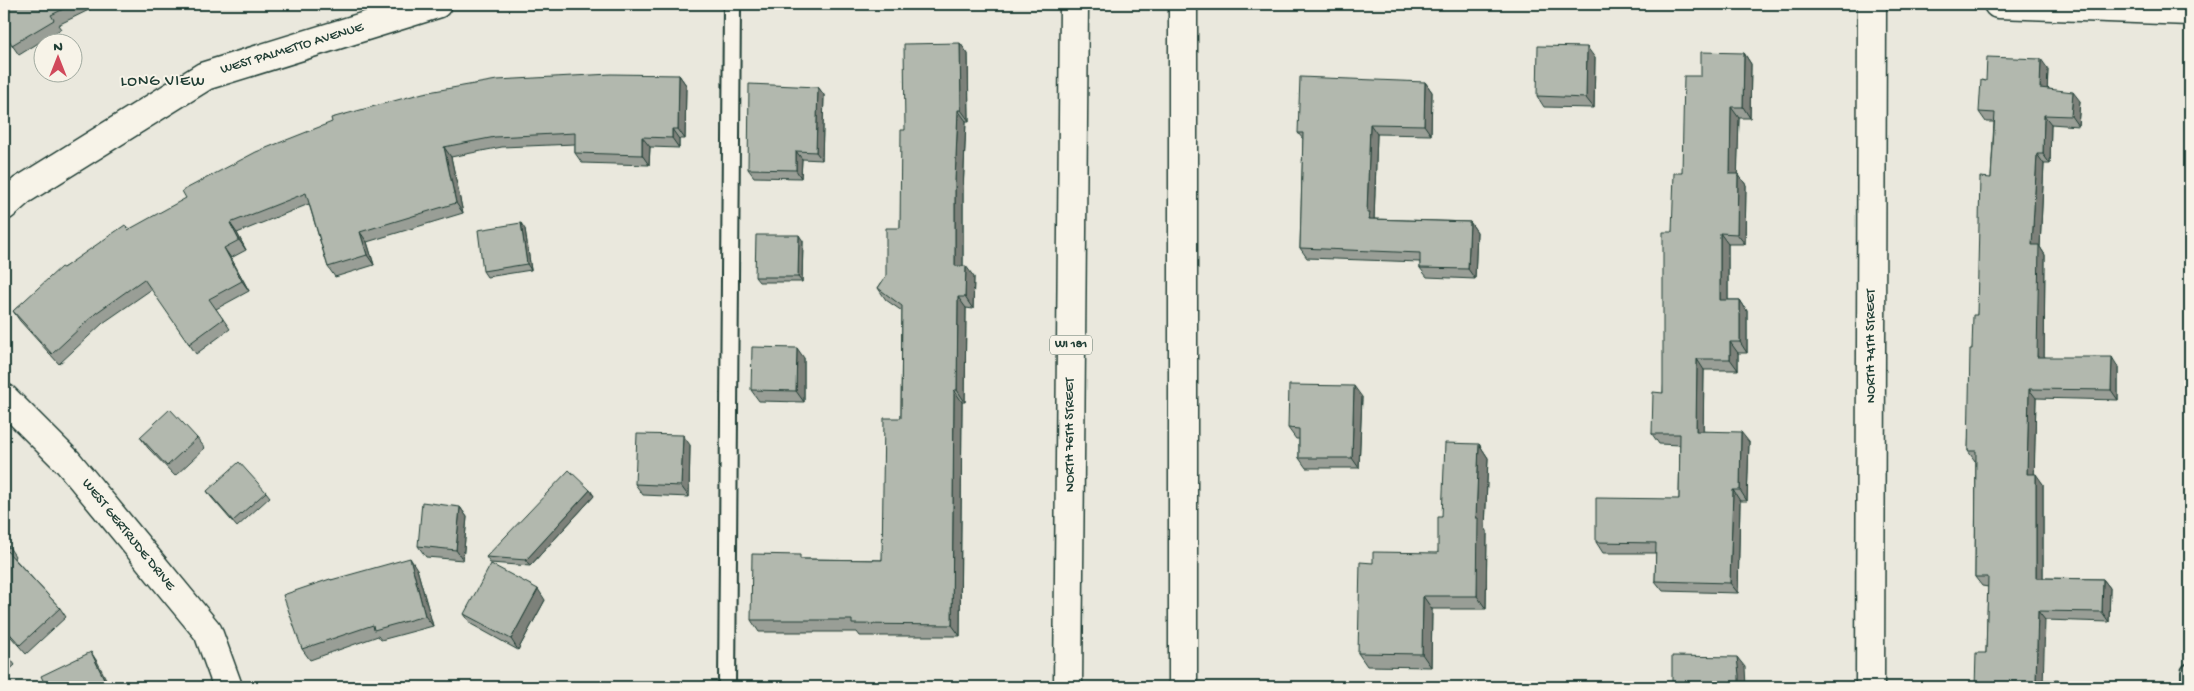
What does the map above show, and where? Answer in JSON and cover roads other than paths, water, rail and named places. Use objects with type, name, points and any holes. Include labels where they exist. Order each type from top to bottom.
[{"type":"street","name":"WEST PALMETTO AVENUE","points":[[4,206],[22,190],[205,76],[437,4]]},
{"type":"street","name":"NORTH 76TH STREET","points":[[1068,687],[1074,4]]},
{"type":"street","points":[[1183,4],[1183,687]]},
{"type":"street","name":"NORTH 74TH STREET","points":[[1870,687],[1872,4]]},
{"type":"street","points":[[1998,4],[2190,11]]},
{"type":"street","name":"WEST GERTRUDE DRIVE","points":[[4,398],[68,462],[208,632],[228,687]]},
{"type":"lane","points":[[727,687],[732,4]]},
{"type":"lane","points":[[2190,672],[2190,687]]},
{"type":"district","name":"LONG VIEW","points":[[163,82]]}]
